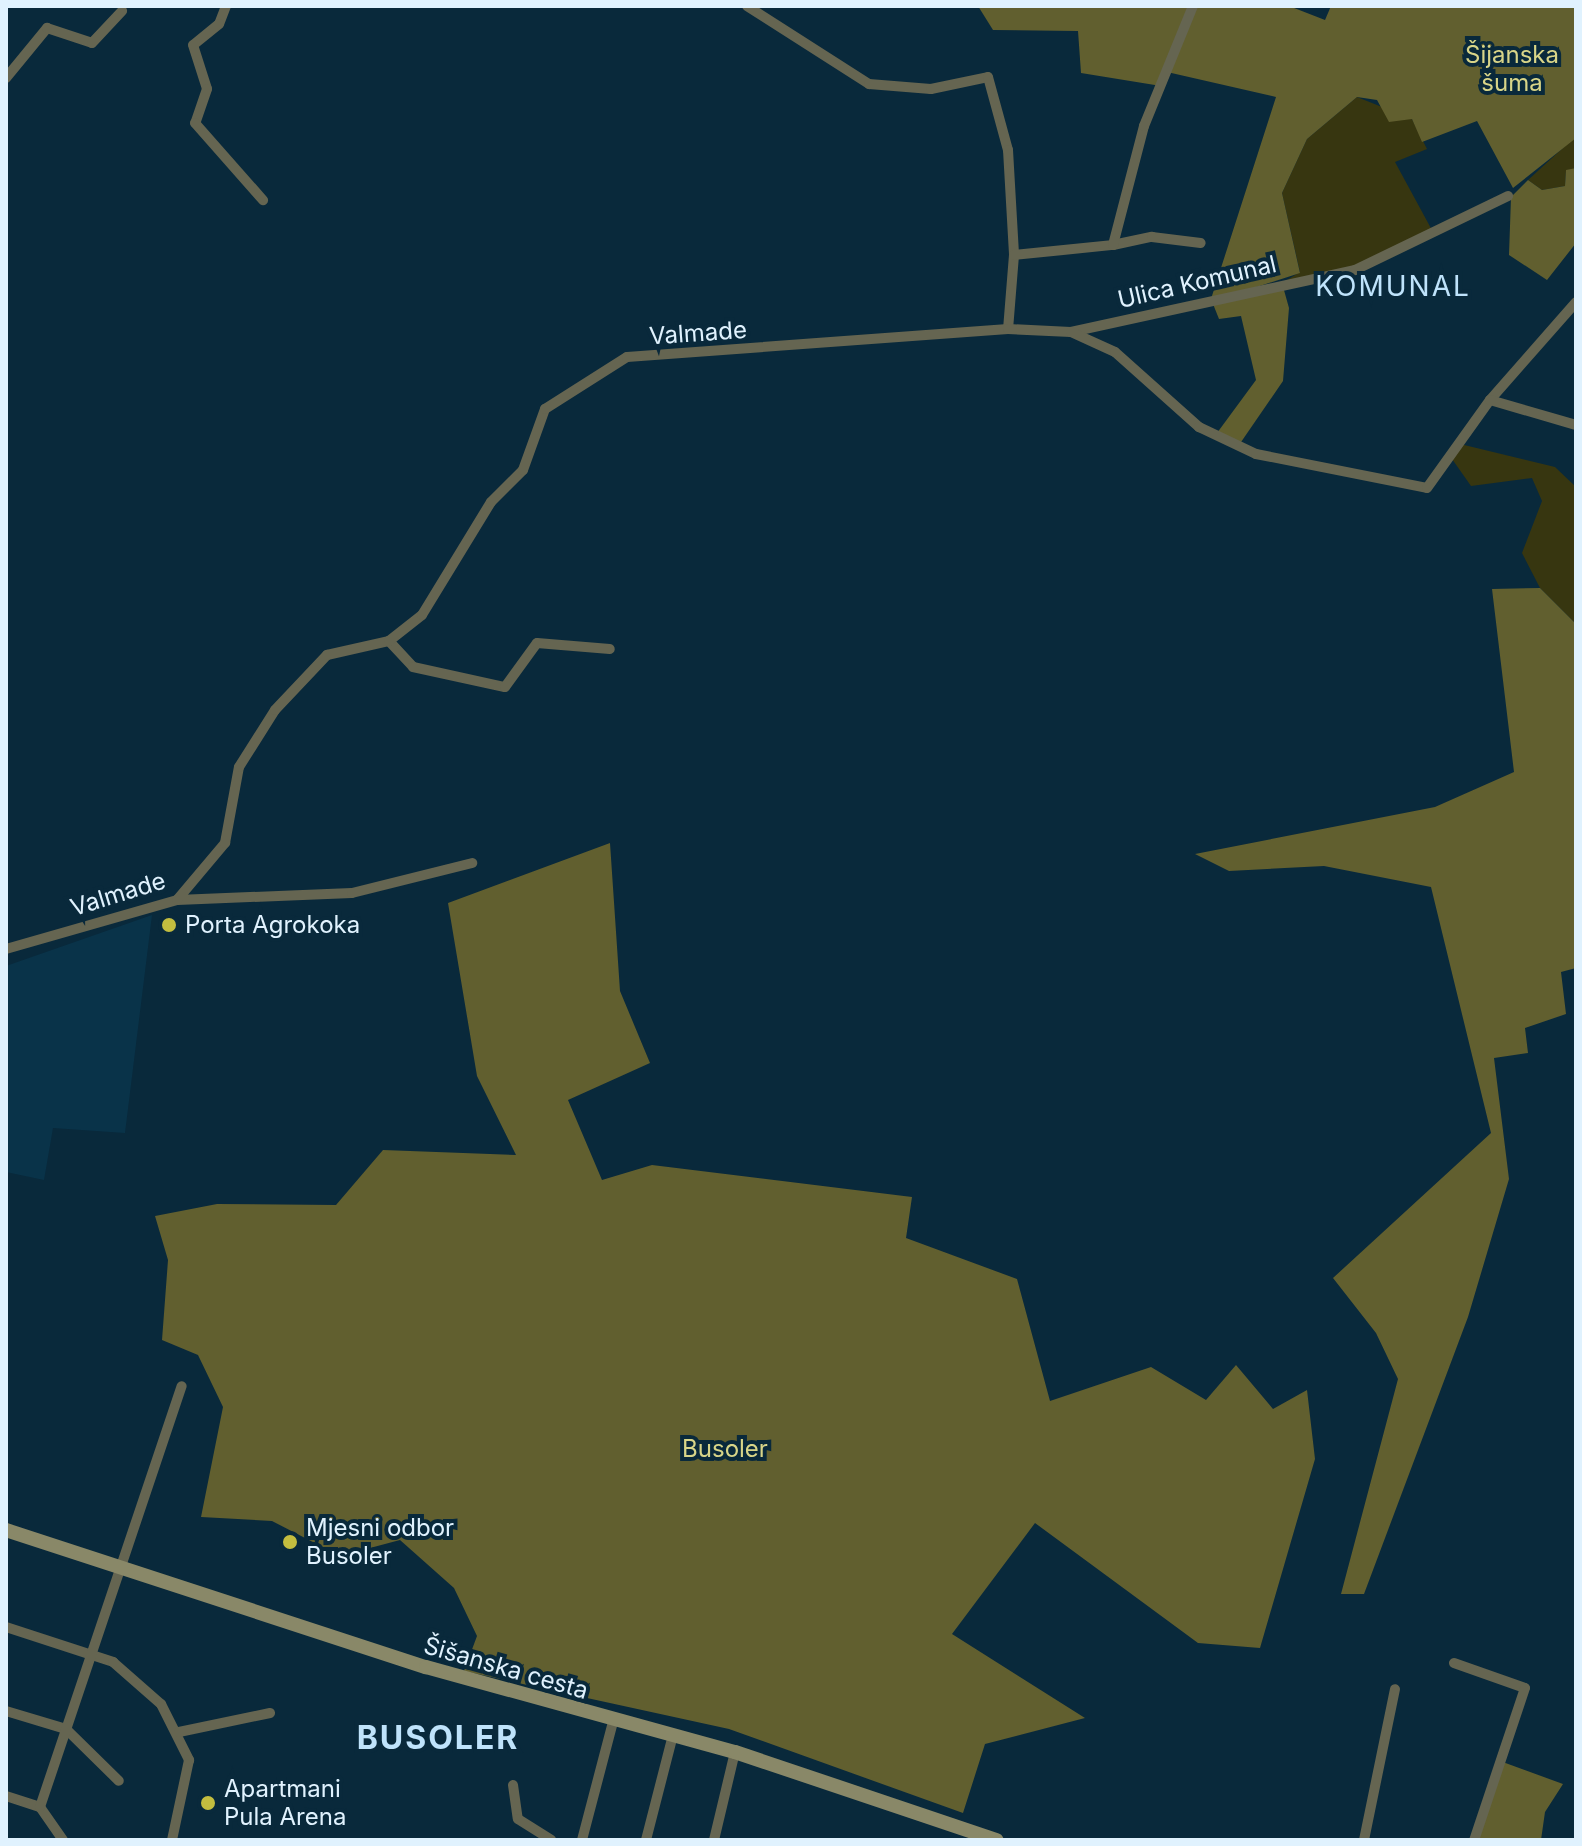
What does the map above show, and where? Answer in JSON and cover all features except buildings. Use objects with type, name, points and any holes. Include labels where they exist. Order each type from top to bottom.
[{"type":"main road","name":"Šišanska cesta","points":[[6,1530],[613,1722],[735,1752],[997,1840]]},
{"type":"street","points":[[226,6],[219,24],[193,45],[207,89],[195,123],[263,200]]},
{"type":"street","points":[[747,6],[869,84],[931,89],[988,77],[1008,150],[1014,255],[1008,329]]},
{"type":"street","points":[[1113,245],[1144,126],[1193,6]]},
{"type":"street","points":[[6,78],[47,28],[92,43],[122,11]]},
{"type":"street","name":"Ulica Komunal","points":[[1008,329],[1071,332],[1355,270],[1508,196]]},
{"type":"street","points":[[1014,255],[1113,245],[1152,237],[1201,243]]},
{"type":"street","name":"Ulica Komunal","points":[[1071,332],[1115,352],[1199,427],[1256,454],[1340,474],[1427,488],[1490,400],[1576,302]]},
{"type":"street","name":"Valmade","points":[[6,949],[177,900],[225,843],[239,767],[275,710],[327,655],[389,641],[422,615],[491,502],[516,480],[545,409],[627,357],[1008,329]]},
{"type":"street","points":[[1490,400],[1576,425]]},
{"type":"street","points":[[389,641],[413,667],[505,687],[537,643],[610,649]]},
{"type":"street","points":[[177,900],[352,893],[472,863]]},
{"type":"street","points":[[40,1807],[118,1567],[182,1386]]},
{"type":"street","points":[[6,1627],[90,1654],[137,1677],[179,1732],[190,1774],[172,1840]]},
{"type":"street","points":[[1454,1663],[1525,1688],[1474,1840]]},
{"type":"street","points":[[1364,1840],[1395,1689]]},
{"type":"street","points":[[6,1711],[66,1729],[119,1781]]},
{"type":"street","points":[[179,1732],[270,1713]]},
{"type":"street","points":[[582,1840],[613,1722]]},
{"type":"street","points":[[646,1840],[673,1735]]},
{"type":"street","points":[[714,1840],[735,1752]]},
{"type":"street","points":[[513,1785],[518,1819],[551,1840]]},
{"type":"street","points":[[6,1796],[40,1807],[63,1840]]},
{"type":"shaded area","points":[[1357,97],[1412,119],[1427,149],[1395,162],[1433,232],[1355,270],[1282,283],[1300,272],[1282,193],[1307,139]]},
{"type":"shaded area","points":[[1576,136],[1576,168],[1566,171],[1565,186],[1542,190],[1528,180]]},
{"type":"shaded area","points":[[1456,443],[1555,467],[1576,487],[1576,624],[1540,588],[1522,553],[1542,501],[1532,478],[1471,486],[1452,459]]},
{"type":"shaded area","points":[[152,915],[125,1133],[53,1128],[44,1180],[6,1172],[6,966]]},
{"type":"green space","name":"Šijanska šuma","points":[[978,6],[1289,6],[1325,20],[1331,6],[1576,6],[1576,138],[1513,188],[1477,121],[1422,142],[1412,119],[1389,122],[1377,100],[1357,97],[1307,139],[1282,193],[1300,273],[1210,302],[1276,97],[1167,72],[1161,86],[1081,73],[1078,31],[993,30]]},
{"type":"green space","points":[[1576,168],[1576,243],[1547,280],[1509,255],[1511,197],[1528,180],[1542,190],[1565,186],[1566,170]]},
{"type":"green space","points":[[1282,283],[1289,308],[1283,381],[1239,445],[1217,433],[1256,380],[1241,316],[1219,319],[1213,304]]},
{"type":"green space","points":[[1540,588],[1576,624],[1576,968],[1561,972],[1566,1014],[1525,1028],[1528,1053],[1494,1058],[1509,1179],[1468,1317],[1364,1594],[1341,1594],[1398,1379],[1376,1333],[1333,1278],[1491,1133],[1431,887],[1324,866],[1229,871],[1195,854],[1435,807],[1514,772],[1492,589]]},
{"type":"green space","name":"Busoler","points":[[610,843],[620,991],[650,1063],[568,1100],[602,1180],[652,1165],[912,1197],[906,1238],[1017,1279],[1050,1401],[1151,1367],[1206,1400],[1236,1365],[1273,1409],[1307,1390],[1315,1459],[1260,1648],[1198,1643],[1035,1523],[952,1634],[1085,1718],[985,1744],[963,1813],[729,1729],[464,1671],[477,1636],[454,1588],[400,1540],[340,1556],[272,1521],[201,1517],[223,1407],[198,1355],[162,1340],[168,1260],[155,1216],[217,1204],[336,1205],[383,1150],[516,1155],[477,1076],[448,903]]},
{"type":"green space","points":[[1500,1761],[1563,1784],[1545,1812],[1541,1840],[1474,1840]]},
{"type":"place","name":"Porta Agrokoka","points":[[169,925]]},
{"type":"place","name":"Mjesni odbor Busoler","points":[[290,1542]]},
{"type":"place","name":"Apartmani Pula Arena","points":[[208,1803]]},
{"type":"district","name":"KOMUNAL","points":[[1393,286]]},
{"type":"district","name":"BUSOLER","points":[[438,1738]]}]
